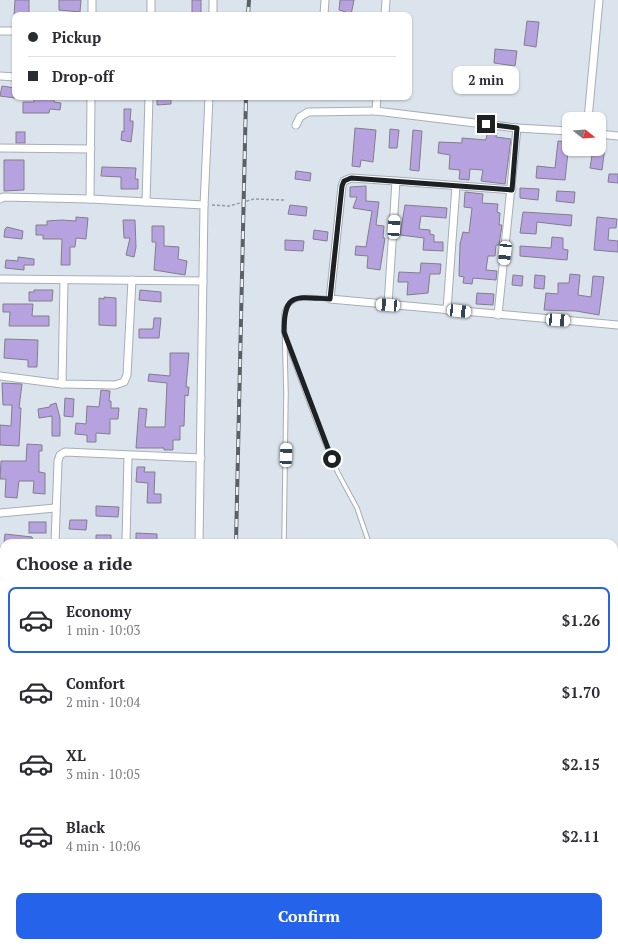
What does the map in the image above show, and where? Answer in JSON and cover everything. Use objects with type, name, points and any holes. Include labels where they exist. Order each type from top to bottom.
[{"type":"street","points":[[92,0],[92,12]]},
{"type":"street","points":[[151,0],[151,12]]},
{"type":"street","points":[[213,0],[213,12]]},
{"type":"street","points":[[324,12],[326,0]]},
{"type":"street","points":[[384,12],[386,0]]},
{"type":"street","points":[[589,112],[599,0]]},
{"type":"street","points":[[0,31],[12,31]]},
{"type":"street","points":[[0,76],[12,77]]},
{"type":"street","points":[[90,199],[91,100]]},
{"type":"street","points":[[146,202],[149,100]]},
{"type":"street","points":[[199,539],[204,205],[209,100]]},
{"type":"street","points":[[376,111],[377,100]]},
{"type":"street","points":[[296,125],[300,117],[308,112],[376,111],[517,128],[562,131]]},
{"type":"street","points":[[498,315],[512,190],[517,128]]},
{"type":"street","points":[[606,135],[618,136]]},
{"type":"street","points":[[0,148],[91,149]]},
{"type":"street","points":[[512,190],[396,180],[351,178],[344,181],[342,186],[330,299],[618,325]]},
{"type":"street","points":[[388,305],[396,180]]},
{"type":"street","points":[[446,310],[456,186]]},
{"type":"street","points":[[0,199],[3,197],[90,199],[204,205]]},
{"type":"street","points":[[0,279],[203,281]]},
{"type":"street","points":[[62,384],[64,280]]},
{"type":"street","points":[[0,376],[62,384],[115,385],[124,382],[129,368],[132,280]]},
{"type":"street","points":[[55,539],[55,508],[58,462],[60,455],[65,452],[200,458]]},
{"type":"street","points":[[126,539],[128,456]]},
{"type":"street","points":[[0,512],[55,508]]},
{"type":"lane","points":[[284,539],[286,393],[284,313],[286,305],[292,300],[303,298],[330,299]]},
{"type":"lane","points":[[284,332],[320,431],[338,473],[361,518],[368,539]]},
{"type":"path","points":[[204,205],[229,206],[254,199],[284,200]]},
{"type":"building","points":[[15,0],[29,0],[29,12],[14,12]]},
{"type":"building","points":[[59,0],[81,0],[80,12],[59,10]]},
{"type":"building","points":[[192,0],[201,0],[201,12],[192,12]]},
{"type":"building","points":[[340,0],[354,0],[352,12],[339,10]]},
{"type":"building","points":[[527,21],[539,22],[536,47],[524,45]]},
{"type":"building","points":[[495,49],[517,51],[515,66],[494,63]]},
{"type":"building","points":[[2,86],[12,88],[12,98],[0,96]]},
{"type":"building","points":[[34,100],[54,100],[54,102],[61,103],[60,110],[50,109],[49,113],[23,113],[23,102],[34,102]]},
{"type":"building","points":[[157,100],[171,100],[171,104],[157,105]]},
{"type":"building","points":[[124,109],[131,109],[130,121],[133,121],[133,126],[131,142],[121,140],[122,131],[124,132]]},
{"type":"building","points":[[355,128],[376,130],[373,162],[361,160],[360,167],[352,166]]},
{"type":"building","points":[[390,129],[399,130],[397,148],[389,148]]},
{"type":"building","points":[[413,130],[422,131],[419,171],[410,170]]},
{"type":"building","points":[[16,132],[25,132],[25,143],[16,143]]},
{"type":"building","points":[[487,133],[497,133],[496,137],[511,139],[505,184],[481,181],[483,170],[470,169],[469,180],[459,179],[460,170],[449,169],[450,155],[438,153],[439,142],[462,143],[462,138],[486,140]]},
{"type":"building","points":[[558,141],[562,141],[562,156],[568,156],[565,180],[536,178],[537,166],[555,168]]},
{"type":"building","points":[[592,156],[604,156],[602,170],[590,168]]},
{"type":"building","points":[[4,160],[24,160],[24,190],[4,191]]},
{"type":"building","points":[[102,167],[136,168],[135,179],[138,179],[138,189],[121,189],[121,177],[101,176]]},
{"type":"building","points":[[296,171],[311,173],[310,181],[295,179]]},
{"type":"building","points":[[609,174],[618,174],[618,183],[608,182]]},
{"type":"building","points":[[366,186],[366,201],[379,202],[376,225],[384,226],[383,238],[385,238],[380,270],[367,268],[368,256],[355,255],[356,246],[366,247],[372,211],[353,208],[357,197],[350,197],[350,187]]},
{"type":"building","points":[[520,188],[539,189],[538,200],[520,198]]},
{"type":"building","points":[[557,191],[575,192],[574,203],[556,201]]},
{"type":"building","points":[[465,192],[483,194],[482,203],[498,204],[497,212],[500,213],[499,225],[502,225],[499,245],[496,245],[495,256],[488,256],[486,270],[497,271],[496,280],[473,278],[472,284],[463,283],[464,277],[459,276],[460,244],[463,232],[469,233],[472,208],[464,207]]},
{"type":"building","points":[[290,205],[307,207],[306,216],[288,214]]},
{"type":"building","points":[[405,205],[447,208],[446,218],[421,216],[419,229],[430,230],[430,234],[434,235],[434,242],[443,242],[443,251],[423,250],[424,238],[400,235]]},
{"type":"building","points":[[523,212],[572,215],[571,226],[537,222],[536,234],[520,233]]},
{"type":"building","points":[[76,217],[88,218],[86,239],[76,238],[75,247],[70,247],[70,265],[61,265],[62,239],[43,239],[43,235],[36,235],[36,225],[47,225],[47,221],[76,221]]},
{"type":"building","points":[[597,217],[617,219],[616,228],[609,228],[608,240],[618,241],[618,252],[594,250]]},
{"type":"building","points":[[123,220],[135,220],[136,247],[134,257],[126,255],[130,238],[124,238]]},
{"type":"building","points":[[152,226],[164,226],[164,246],[179,247],[178,259],[187,261],[185,275],[154,270],[156,242],[152,242]]},
{"type":"building","points":[[7,227],[23,231],[22,239],[4,237],[5,229]]},
{"type":"building","points":[[314,230],[328,232],[327,241],[313,239]]},
{"type":"building","points":[[552,237],[563,238],[563,249],[568,250],[567,260],[520,256],[520,246],[551,248]]},
{"type":"building","points":[[285,240],[304,241],[303,251],[285,250]]},
{"type":"building","points":[[18,257],[34,259],[34,265],[24,265],[24,270],[5,268],[6,260],[18,261]]},
{"type":"building","points":[[421,263],[441,264],[440,274],[430,274],[428,293],[407,295],[408,282],[398,282],[399,272],[420,273]]},
{"type":"building","points":[[570,274],[580,275],[578,295],[591,297],[593,276],[604,277],[599,315],[576,311],[544,310],[546,293],[558,294],[558,283],[569,283]]},
{"type":"building","points":[[513,275],[523,276],[522,286],[512,285]]},
{"type":"building","points":[[535,275],[545,276],[544,289],[534,288]]},
{"type":"building","points":[[34,290],[53,290],[52,301],[29,301],[29,292],[34,292]]},
{"type":"building","points":[[140,290],[161,292],[161,302],[139,300]]},
{"type":"building","points":[[477,293],[494,294],[493,305],[476,304]]},
{"type":"building","points":[[104,297],[116,298],[116,326],[99,325],[99,298],[104,299]]},
{"type":"building","points":[[3,304],[33,304],[32,316],[49,316],[49,326],[9,326],[10,312],[3,312]]},
{"type":"building","points":[[154,318],[161,318],[159,338],[139,338],[139,329],[153,329]]},
{"type":"building","points":[[5,339],[38,340],[37,367],[28,367],[28,360],[4,358]]},
{"type":"building","points":[[170,353],[189,353],[186,387],[189,387],[188,396],[185,395],[184,426],[180,426],[180,440],[173,440],[173,450],[164,450],[164,448],[136,448],[139,408],[147,409],[145,427],[165,427],[167,383],[148,381],[149,374],[170,376]]},
{"type":"building","points":[[2,383],[22,384],[19,408],[21,408],[19,446],[0,445],[0,425],[11,426],[12,405],[3,405]]},
{"type":"building","points":[[101,390],[110,391],[109,401],[111,401],[111,408],[119,408],[118,419],[110,419],[110,434],[96,433],[96,442],[87,442],[87,435],[75,434],[76,423],[86,424],[87,406],[99,407]]},
{"type":"building","points":[[65,398],[74,399],[73,417],[64,416]]},
{"type":"building","points":[[56,403],[60,418],[60,436],[52,436],[52,416],[39,418],[38,409],[50,407],[50,405]]},
{"type":"building","points":[[27,444],[42,445],[42,451],[39,451],[39,472],[45,473],[45,494],[33,493],[34,481],[19,481],[17,498],[5,497],[6,479],[0,479],[1,461],[26,461]]},
{"type":"building","points":[[137,467],[145,467],[144,472],[155,472],[154,494],[161,494],[161,503],[147,503],[148,483],[136,482]]},
{"type":"building","points":[[96,506],[119,507],[118,517],[96,516]]},
{"type":"building","points":[[70,520],[87,520],[86,530],[69,529]]},
{"type":"building","points":[[29,522],[46,522],[46,533],[29,533]]},
{"type":"building","points":[[136,533],[157,534],[157,539],[136,539]]},
{"type":"building","points":[[5,534],[32,537],[32,539],[4,539]]},
{"type":"building","points":[[96,535],[111,535],[111,539],[96,539]]},
{"type":"railway","points":[[248,12],[249,0]]},
{"type":"railway","points":[[236,539],[246,100]]},
{"type":"route","points":[[332,459],[305,392],[284,332],[284,313],[286,305],[292,300],[303,298],[330,299],[342,186],[344,181],[351,178],[396,180],[512,190],[517,128],[486,124]]}]
